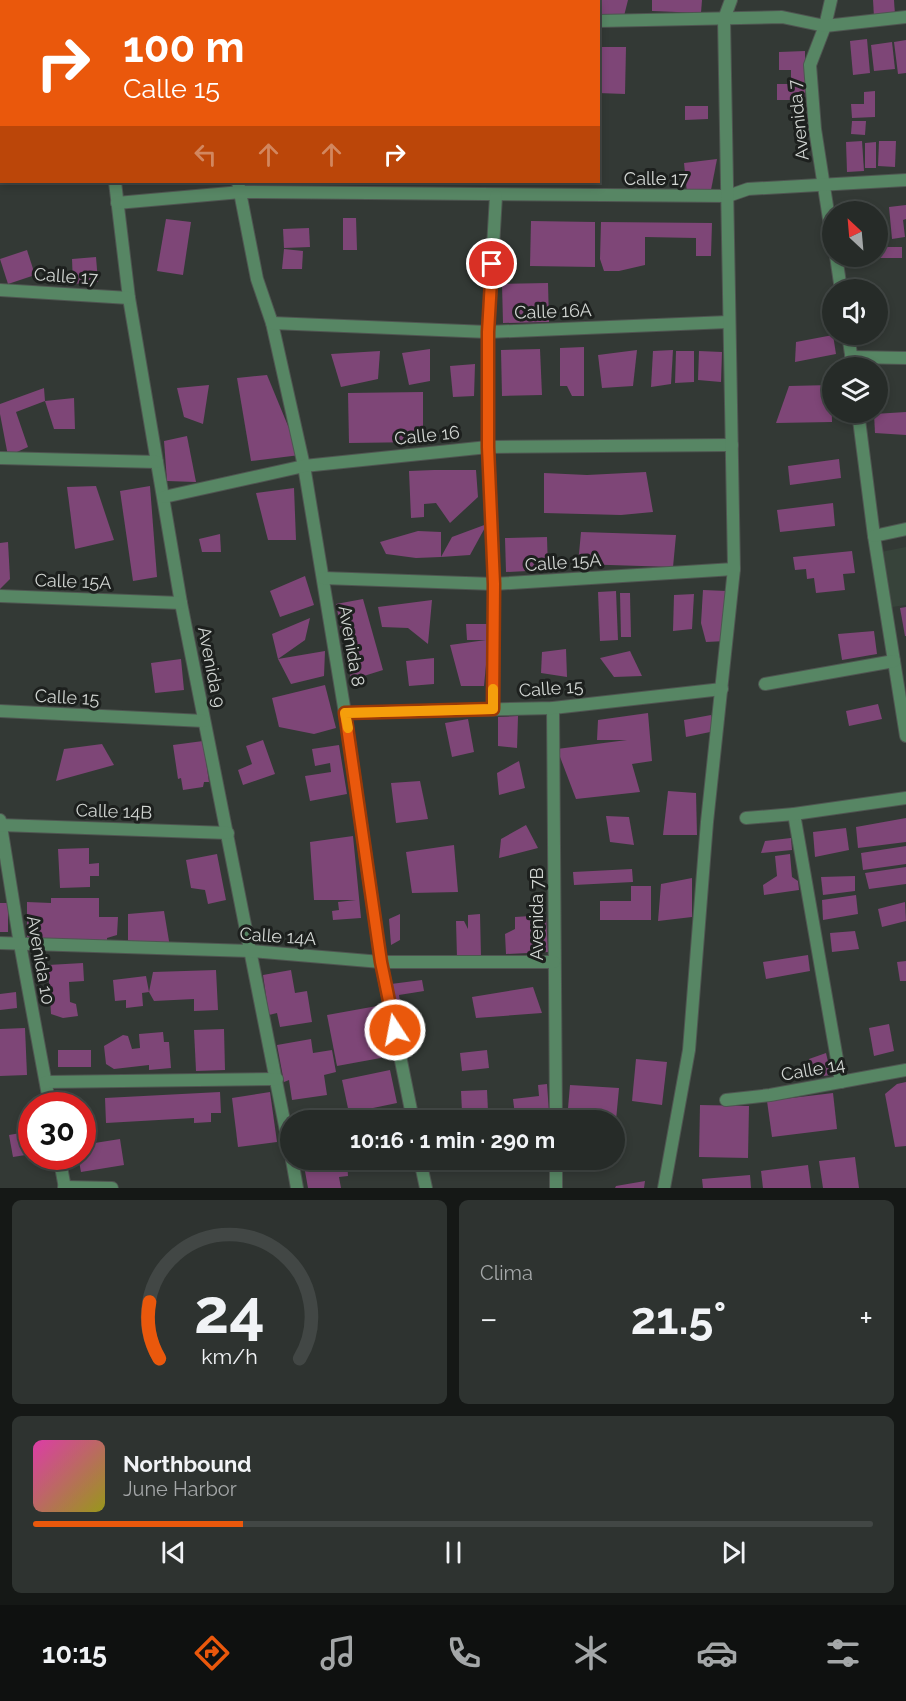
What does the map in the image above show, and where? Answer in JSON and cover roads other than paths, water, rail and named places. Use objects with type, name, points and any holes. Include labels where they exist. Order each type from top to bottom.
[{"type":"street","points":[[663,1188],[689,1050],[707,822],[734,569],[724,18],[731,0]]},
{"type":"street","name":"Avenida 7","points":[[826,201],[815,129],[810,65],[825,26],[831,0]]},
{"type":"street","points":[[600,21],[783,17],[825,26],[906,17]]},
{"type":"street","name":"Calle 17","points":[[117,203],[239,187],[496,195],[728,196],[748,189],[906,180]]},
{"type":"street","name":"Avenida 9","points":[[115,183],[129,298],[182,603],[282,1110]]},
{"type":"street","name":"Avenida 8","points":[[239,187],[256,279],[272,323],[304,466],[345,713],[381,962],[411,1110]]},
{"type":"street","points":[[493,709],[494,584],[488,447],[488,332],[496,195]]},
{"type":"street","name":"Calle 17","points":[[0,290],[129,298]]},
{"type":"street","name":"Calle 16A","points":[[272,323],[488,332],[728,322]]},
{"type":"street","points":[[888,359],[906,358]]},
{"type":"street","points":[[859,423],[874,536],[906,736]]},
{"type":"street","name":"Calle 16","points":[[164,497],[304,466],[488,447],[732,445]]},
{"type":"street","points":[[0,458],[157,462]]},
{"type":"street","points":[[874,536],[906,529]]},
{"type":"street","name":"Calle 15A","points":[[322,578],[494,584],[734,569]]},
{"type":"street","name":"Calle 15A","points":[[0,596],[182,603]]},
{"type":"street","points":[[765,684],[894,661]]},
{"type":"street","name":"Calle 15","points":[[345,713],[553,708],[722,689]]},
{"type":"street","name":"Avenida 7B","points":[[553,708],[556,1110]]},
{"type":"street","name":"Calle 15","points":[[0,711],[204,722]]},
{"type":"street","points":[[746,818],[794,814],[906,798]]},
{"type":"street","points":[[794,814],[841,1082]]},
{"type":"street","name":"Avenida 10","points":[[0,820],[48,1092]]},
{"type":"street","name":"Calle 14B","points":[[0,825],[228,833]]},
{"type":"street","name":"Calle 14A","points":[[0,943],[250,951],[381,962],[554,962]]},
{"type":"street","name":"Calle 14","points":[[726,1100],[906,1070]]},
{"type":"street","points":[[46,1082],[277,1079]]},
{"type":"street","points":[[61,1170],[64,1188],[112,1188]]},
{"type":"street","name":"Avenida 9","points":[[293,1170],[297,1188]]},
{"type":"street","points":[[422,1170],[426,1188]]},
{"type":"street","points":[[556,1170],[556,1188]]}]
